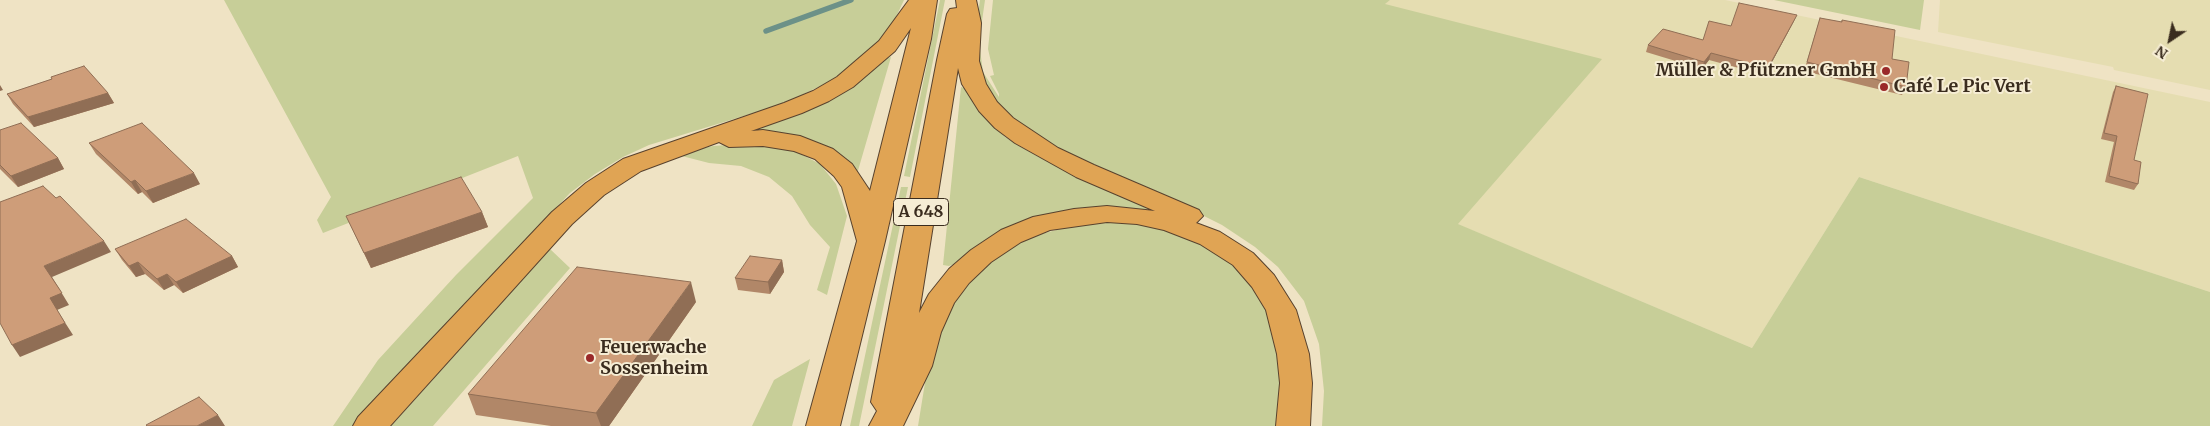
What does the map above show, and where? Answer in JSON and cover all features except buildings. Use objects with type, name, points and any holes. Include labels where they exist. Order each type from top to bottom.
[{"type":"highway","points":[[370,426],[562,218],[586,196],[607,180],[632,165],[793,108],[821,96],[845,82],[887,46],[920,0]]},
{"type":"highway","name":"A 648","points":[[823,426],[871,241],[920,39],[927,0]]},
{"type":"highway","points":[[965,0],[970,23],[968,61],[974,84],[988,106],[1004,123],[1024,138],[1064,160],[1211,226],[1237,243],[1263,264],[1279,282],[1292,299],[1306,340],[1312,383],[1311,426]]},
{"type":"highway","name":"A 648","points":[[885,426],[953,32],[965,0]]},
{"type":"highway","points":[[690,144],[738,138],[763,138],[800,144],[824,154],[843,170],[855,187],[871,241]]},
{"type":"highway","points":[[885,426],[916,366],[925,332],[940,301],[959,276],[981,256],[1011,236],[1043,223],[1074,217],[1107,214],[1137,216],[1172,223],[1210,238],[1242,259],[1264,282],[1281,310],[1293,354],[1296,383],[1293,426]]},
{"type":"shaded area","points":[[1390,0],[1725,0],[2210,102],[2210,292],[1859,177],[1752,348],[1457,224],[1384,4]]},
{"type":"shaded area","points":[[1940,0],[2210,0],[2210,90],[2114,70],[2113,67],[1938,32]]},
{"type":"green space","points":[[224,0],[904,0],[887,36],[837,78],[783,104],[649,145],[623,157],[595,174],[570,193],[352,426],[333,426],[378,360],[456,275],[533,198],[518,156],[323,233],[317,220],[331,197]]},
{"type":"green space","points":[[940,0],[945,0],[910,177],[904,176]]},
{"type":"green space","points":[[980,0],[985,0],[979,42],[983,72],[999,97],[990,76],[994,75],[988,49],[993,0],[1390,0],[1385,4],[1602,59],[1458,224],[1752,348],[1859,177],[2210,292],[2210,426],[1322,426],[1324,391],[1319,344],[1304,301],[1278,267],[1255,247],[1222,225],[1060,151],[1026,129],[999,106],[983,82],[974,44]]},
{"type":"green space","points":[[1774,0],[1924,0],[1920,30]]},
{"type":"green space","points":[[891,57],[857,174],[839,156],[813,141],[780,132],[740,132],[884,59]]},
{"type":"green space","points":[[961,87],[967,89],[986,117],[1005,137],[1035,155],[1076,175],[1157,210],[1155,213],[1112,208],[949,266],[943,265]]},
{"type":"green space","points":[[741,144],[772,145],[797,152],[820,164],[836,184],[847,216],[827,295],[817,290],[830,247],[810,225],[792,196],[769,177],[741,166],[709,163],[674,154],[713,146]]},
{"type":"green space","points":[[901,187],[908,187],[859,426],[850,426]]},
{"type":"green space","points":[[1134,222],[1156,226],[1214,248],[1256,285],[1281,341],[1285,426],[918,426],[930,352],[941,325],[969,277],[1009,247],[1030,237],[1075,225]]},
{"type":"green space","points":[[550,249],[570,268],[433,426],[391,426]]},
{"type":"green space","points":[[810,359],[792,426],[752,426],[774,380]]},
{"type":"waterway","points":[[766,31],[851,0]]},
{"type":"place","name":"Müller & Pfützner GmbH","points":[[1886,71]]},
{"type":"place","name":"Café Le Pic Vert","points":[[1884,87]]},
{"type":"place","name":"Feuerwache Sossenheim","points":[[590,358]]}]
